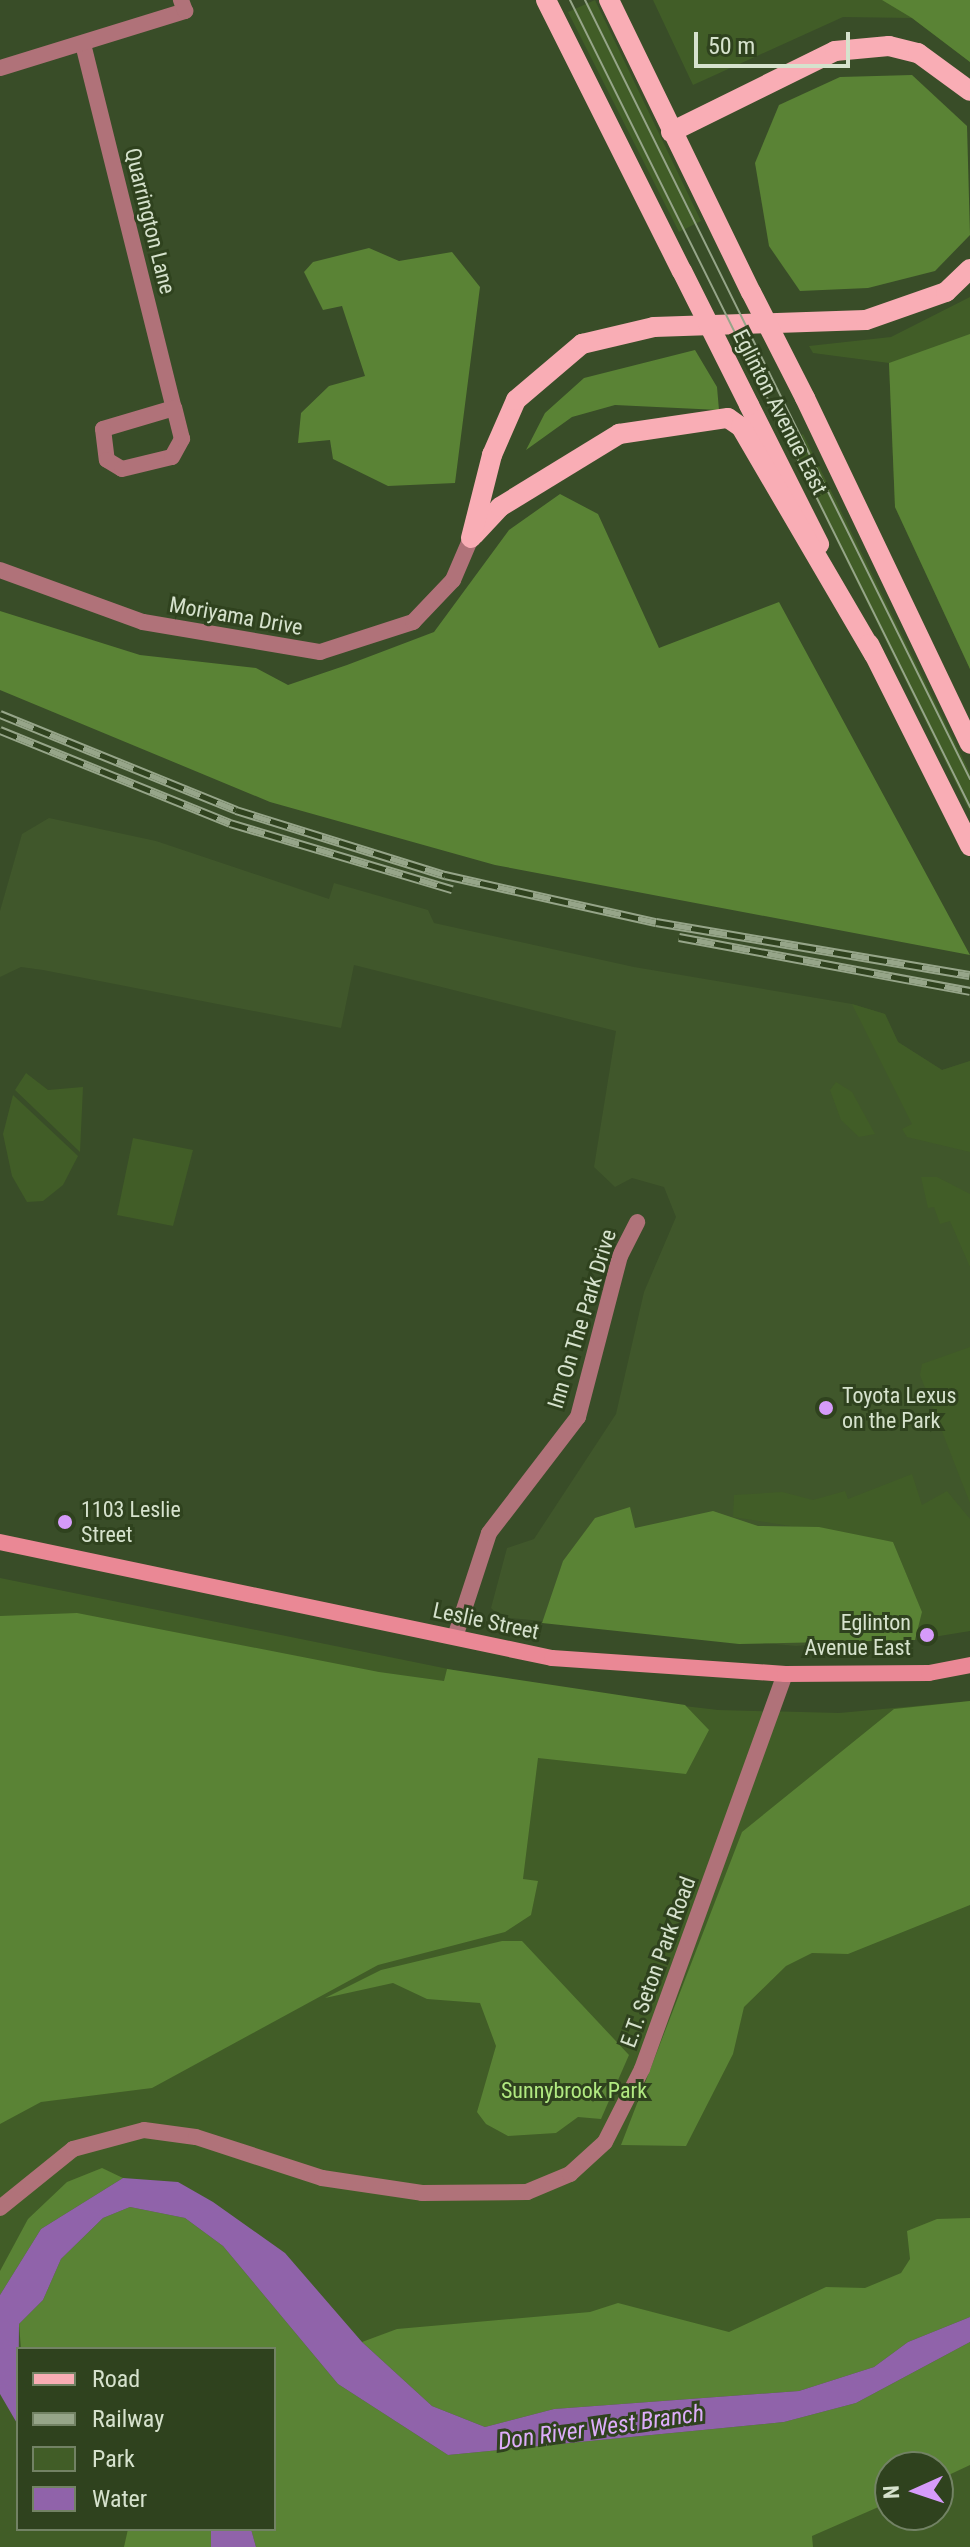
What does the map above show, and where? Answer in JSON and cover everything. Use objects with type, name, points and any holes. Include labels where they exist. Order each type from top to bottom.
[{"type":"main road","name":"Eglinton Avenue East","points":[[546,0],[970,846]]},
{"type":"main road","name":"Eglinton Avenue East","points":[[609,0],[671,132],[805,398],[970,744]]},
{"type":"main road","points":[[671,132],[835,51],[889,46],[918,53],[970,91]]},
{"type":"main road","points":[[471,538],[516,400],[582,344],[654,327],[866,320],[934,298],[970,269]]},
{"type":"main road","points":[[471,538],[500,507],[619,434],[728,418],[741,427],[874,655]]},
{"type":"main road","name":"Leslie Street","points":[[0,1542],[552,1658],[785,1674],[929,1673],[970,1665]]},
{"type":"street","points":[[0,68],[83,44],[183,6]]},
{"type":"street","name":"Quarrington Lane","points":[[83,44],[182,439],[172,457],[122,469],[107,460],[103,429],[174,408]]},
{"type":"street","name":"Moriyama Drive","points":[[0,570],[143,622],[320,652],[413,622],[453,580],[471,538]]},
{"type":"street","name":"Inn On The Park Drive","points":[[455,1637],[489,1533],[578,1417],[620,1256],[637,1222]]},
{"type":"street","name":"E.T. Seton Park Road","points":[[0,2208],[73,2149],[144,2130],[196,2137],[322,2178],[422,2193],[527,2192],[570,2174],[605,2142],[642,2069],[785,1674]]},
{"type":"shaded area","points":[[49,818],[156,841],[329,899],[334,883],[428,910],[434,923],[634,967],[852,1004],[885,1014],[898,1042],[942,1070],[970,1061],[970,1631],[796,1646],[501,1617],[491,1608],[507,1548],[534,1539],[616,1414],[644,1292],[676,1217],[664,1187],[632,1178],[615,1187],[594,1167],[616,1031],[354,965],[341,1028],[43,970],[21,967],[0,977],[0,911],[22,834]]},
{"type":"green space","points":[[595,0],[701,221],[679,232],[568,12]]},
{"type":"green space","points":[[653,0],[970,0],[970,62],[912,18],[843,17],[693,85]]},
{"type":"green space","points":[[882,0],[970,0],[970,62],[912,18]]},
{"type":"green space","points":[[912,75],[967,126],[970,235],[935,271],[868,288],[800,291],[769,246],[755,163],[779,105],[840,77]]},
{"type":"green space","points":[[369,248],[399,261],[452,252],[480,287],[455,483],[388,486],[333,459],[330,440],[298,443],[301,413],[329,386],[365,376],[342,306],[323,310],[304,272],[313,262]]},
{"type":"green space","points":[[970,297],[970,669],[895,507],[889,363],[813,353],[809,346],[891,337]]},
{"type":"green space","points":[[970,334],[970,669],[895,507],[889,363]]},
{"type":"green space","points":[[695,350],[717,387],[719,410],[615,405],[572,417],[526,450],[545,413],[584,378]]},
{"type":"green space","points":[[803,434],[970,773],[970,812],[788,442]]},
{"type":"green space","points":[[560,494],[598,514],[659,648],[779,602],[970,955],[495,865],[270,802],[0,690],[0,611],[140,655],[256,668],[288,685],[347,665],[434,632],[509,530]]},
{"type":"green space","points":[[852,1004],[885,1014],[898,1042],[942,1070],[970,1061],[970,1152],[907,1137],[902,1129],[912,1124]]},
{"type":"green space","points":[[26,1073],[48,1090],[83,1087],[80,1152],[15,1090]]},
{"type":"green space","points":[[836,1082],[852,1092],[875,1134],[859,1137],[841,1120],[830,1090]]},
{"type":"green space","points":[[13,1095],[78,1156],[63,1185],[43,1201],[27,1202],[12,1176],[3,1134]]},
{"type":"green space","points":[[133,1138],[193,1150],[173,1226],[117,1215]]},
{"type":"green space","points":[[921,1177],[937,1177],[970,1194],[970,1267],[950,1221],[940,1224],[934,1207],[928,1208]]},
{"type":"green space","points":[[970,1347],[970,1503],[920,1375],[922,1364]]},
{"type":"green space","points":[[912,1474],[922,1505],[947,1491],[970,1519],[970,1631],[915,1640],[922,1612],[893,1542],[733,1517],[734,1495],[782,1492],[813,1500],[845,1491],[848,1499]]},
{"type":"green space","points":[[630,1507],[635,1528],[713,1511],[758,1526],[819,1527],[893,1542],[922,1612],[915,1640],[739,1644],[542,1623],[563,1561],[595,1518]]},
{"type":"green space","name":"Sunnybrook Park","points":[[0,1578],[557,1691],[718,1710],[839,1713],[970,1701],[970,2547],[0,2547]]},
{"type":"green space","points":[[77,1613],[379,1672],[444,1681],[447,1669],[685,1705],[709,1730],[686,1774],[538,1758],[523,1879],[538,1881],[531,1915],[505,1932],[378,1965],[152,2088],[41,2102],[0,2124],[0,1616]]},
{"type":"green space","points":[[970,1701],[970,1905],[848,1954],[812,1953],[786,1966],[744,2007],[733,2054],[686,2146],[621,2145],[742,1832],[894,1709]]},
{"type":"green space","points":[[502,1941],[522,1941],[629,2055],[601,2119],[578,2117],[556,2133],[508,2136],[486,2124],[477,2112],[496,2046],[480,2003],[427,1999],[393,1983],[325,1998],[381,1970]]},
{"type":"green space","points":[[102,2168],[123,2178],[41,2229],[0,2295],[0,2271],[28,2219],[67,2182]]},
{"type":"green space","points":[[130,2207],[185,2218],[223,2246],[338,2384],[448,2455],[784,2422],[856,2403],[970,2342],[970,2465],[954,2472],[954,2451],[874,2451],[874,2509],[812,2536],[813,2547],[256,2547],[252,2531],[276,2531],[276,2347],[21,2347],[19,2324],[43,2300],[61,2259],[103,2218]]},
{"type":"green space","points":[[970,2218],[970,2317],[908,2342],[874,2367],[799,2391],[554,2409],[485,2427],[432,2406],[362,2342],[397,2329],[590,2312],[618,2303],[729,2332],[826,2287],[865,2288],[901,2273],[910,2259],[907,2231],[937,2219]]},
{"type":"green space","points":[[128,2531],[211,2531],[211,2547],[124,2547]]},
{"type":"water","name":"Don River West Branch","points":[[123,2178],[178,2182],[213,2202],[285,2253],[362,2342],[432,2406],[485,2427],[554,2409],[799,2391],[874,2367],[908,2342],[970,2317],[970,2342],[856,2403],[784,2422],[448,2455],[338,2384],[223,2246],[185,2218],[130,2207],[103,2218],[61,2259],[43,2300],[19,2324],[16,2422],[0,2394],[0,2295],[41,2229]]},
{"type":"water","points":[[211,2531],[252,2531],[256,2547],[211,2547]]},
{"type":"tram line","points":[[570,0],[970,807]]},
{"type":"tram line","points":[[585,0],[970,779]]},
{"type":"railway","points":[[0,714],[236,810],[445,875],[656,922],[970,975]]},
{"type":"railway","points":[[0,730],[230,823],[452,889]]},
{"type":"railway","points":[[679,937],[970,991]]},
{"type":"place","name":"Toyota Lexus on the Park","points":[[826,1408]]},
{"type":"place","name":"1103 Leslie Street","points":[[65,1522]]},
{"type":"place","name":"Eglinton Avenue East","points":[[927,1635]]}]
